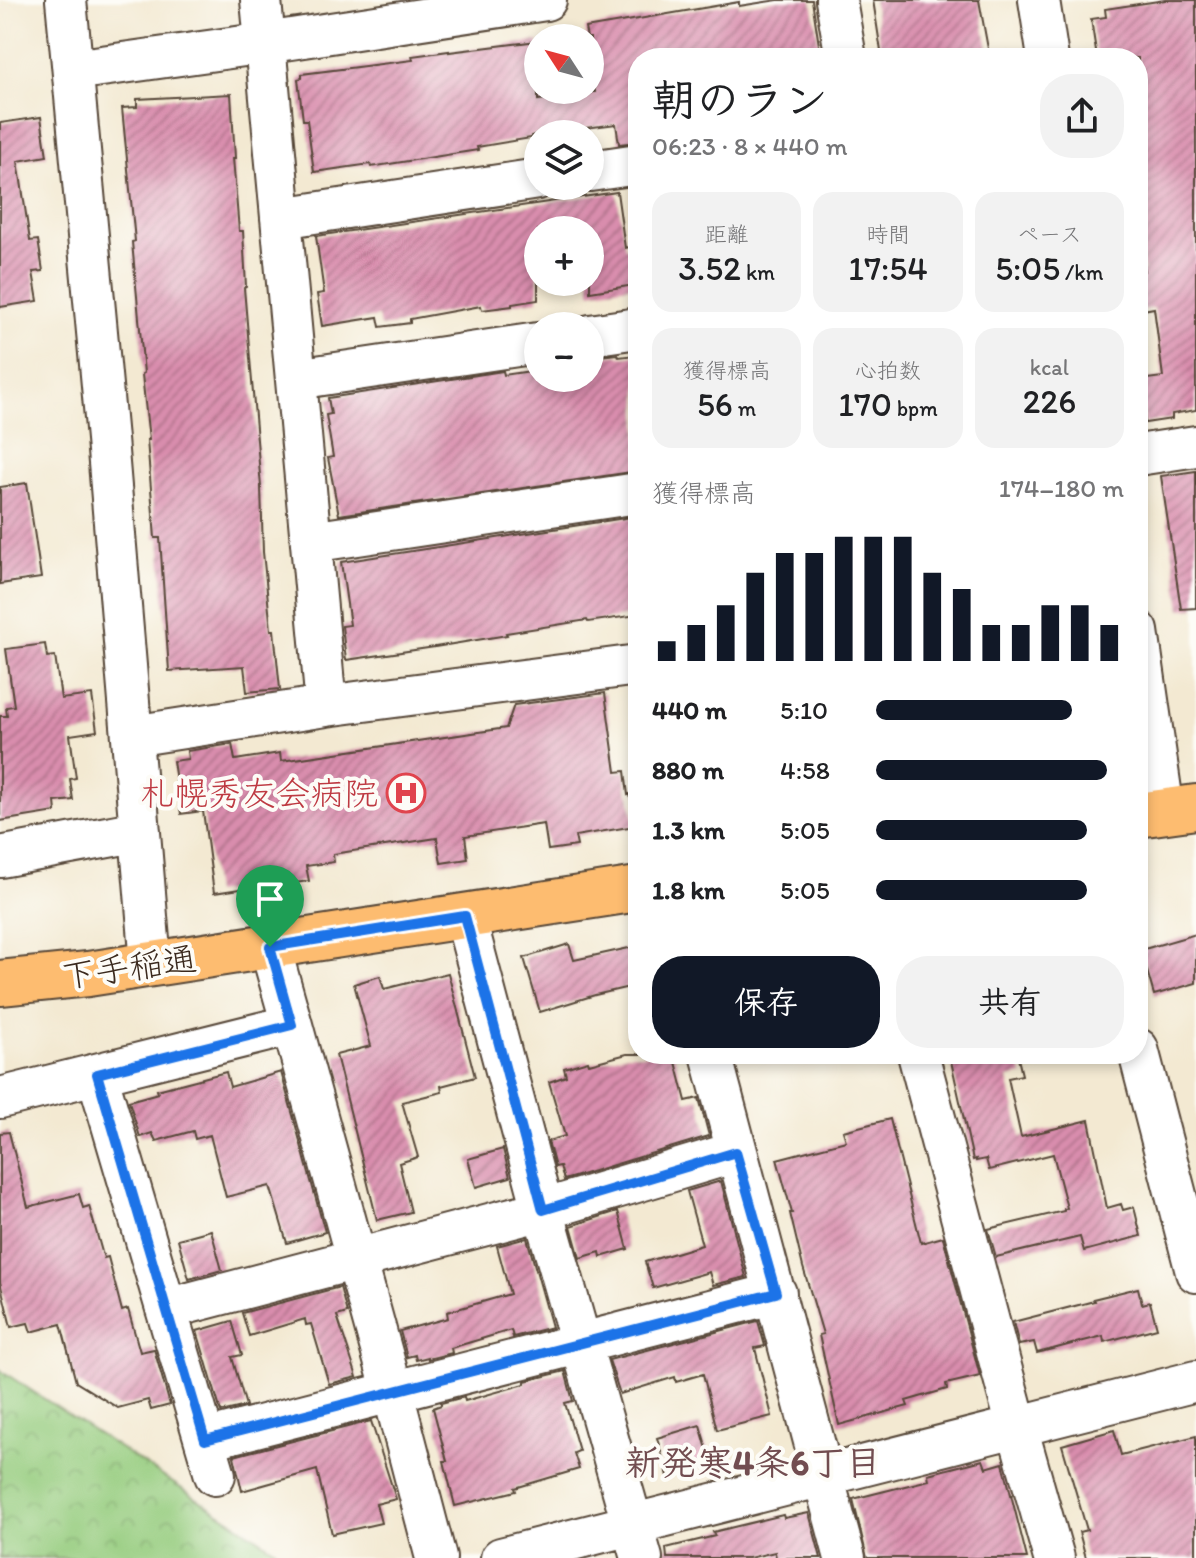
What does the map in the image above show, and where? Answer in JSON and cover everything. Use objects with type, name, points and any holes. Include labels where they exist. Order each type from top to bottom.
[{"type":"main road","name":"下手稲通","points":[[0,983],[88,974],[628,891]]},
{"type":"street","points":[[66,0],[151,964]]},
{"type":"street","points":[[261,0],[326,706]]},
{"type":"street","points":[[73,70],[546,0]]},
{"type":"street","points":[[836,0],[844,48]]},
{"type":"street","points":[[1039,0],[1046,48]]},
{"type":"street","points":[[604,169],[628,165]]},
{"type":"street","points":[[281,218],[524,181]]},
{"type":"street","points":[[604,333],[628,329]]},
{"type":"street","points":[[296,379],[524,345]]},
{"type":"street","points":[[1148,453],[1196,446]]},
{"type":"street","points":[[311,542],[628,494]]},
{"type":"street","points":[[132,736],[326,706],[628,672]]},
{"type":"street","points":[[1148,695],[1166,811]]},
{"type":"street","points":[[0,857],[140,831]]},
{"type":"street","points":[[465,916],[543,1210],[637,1541]]},
{"type":"street","points":[[270,947],[436,1558]]},
{"type":"street","points":[[0,1098],[292,1025]]},
{"type":"street","points":[[714,1064],[845,1558]]},
{"type":"street","points":[[921,1064],[1054,1558]]},
{"type":"street","points":[[1142,1064],[1196,1272]]},
{"type":"street","points":[[97,1074],[210,1458],[393,1393],[776,1293]]},
{"type":"street","points":[[166,1309],[543,1210],[736,1152]]},
{"type":"street","points":[[501,1558],[637,1541],[823,1477],[1196,1381]]},
{"type":"green space","points":[[0,1370],[288,1558],[0,1558]]},
{"type":"building","points":[[778,0],[812,0],[819,48],[628,48],[628,143],[619,144],[616,124],[604,126],[604,120],[524,120],[524,139],[477,147],[478,150],[371,167],[370,164],[314,172],[307,120],[303,120],[298,79],[302,78],[302,74],[413,60],[412,56],[524,43],[524,104],[604,104],[604,25],[739,2],[739,6]]},
{"type":"building","points":[[873,0],[979,0],[988,48],[880,48]]},
{"type":"building","points":[[1165,0],[1196,0],[1196,410],[1172,414],[1172,419],[1148,423],[1148,379],[1163,377],[1154,308],[1148,309],[1148,48],[1095,48],[1091,19],[1106,17],[1105,9]]},
{"type":"building","points":[[231,94],[233,158],[239,231],[243,231],[244,288],[261,487],[263,552],[280,689],[247,692],[244,666],[169,671],[160,538],[155,538],[132,242],[135,241],[122,108],[137,107],[137,99]]},
{"type":"building","points":[[41,117],[47,156],[18,161],[30,241],[38,240],[43,271],[33,272],[38,301],[0,307],[0,123]]},
{"type":"building","points":[[617,192],[625,248],[628,247],[628,286],[604,290],[604,216],[524,216],[524,296],[538,296],[538,300],[482,310],[481,306],[380,327],[378,317],[322,326],[317,294],[324,293],[316,236],[562,200],[604,200],[604,194]]},
{"type":"building","points":[[604,356],[628,356],[628,472],[339,515],[328,458],[333,457],[326,415],[331,414],[328,398],[503,371],[504,375],[524,372],[524,392],[604,392]]},
{"type":"building","points":[[1196,471],[1196,608],[1181,609],[1161,476]]},
{"type":"building","points":[[27,483],[41,578],[0,584],[0,487]]},
{"type":"building","points":[[628,518],[628,616],[587,620],[346,660],[342,626],[350,625],[341,562]]},
{"type":"building","points":[[45,644],[47,657],[55,656],[61,699],[92,695],[97,731],[70,735],[76,778],[70,779],[73,800],[55,802],[56,812],[0,821],[0,716],[7,716],[6,707],[14,706],[6,649]]},
{"type":"building","points":[[605,693],[616,772],[625,771],[628,827],[575,836],[577,846],[548,850],[544,824],[465,836],[468,859],[441,863],[437,838],[333,854],[334,862],[306,866],[309,881],[214,893],[203,811],[181,814],[173,761],[188,759],[187,751],[232,744],[235,760],[280,753],[281,761],[506,728],[514,705]]},
{"type":"building","points":[[1196,934],[1196,983],[1154,995],[1148,974],[1148,948]]},
{"type":"building","points":[[569,944],[574,960],[628,948],[628,987],[540,1012],[524,958]]},
{"type":"building","points":[[448,973],[475,1077],[441,1086],[442,1092],[402,1102],[418,1157],[399,1163],[411,1212],[377,1220],[336,1055],[371,1046],[354,984],[380,976],[384,989]]},
{"type":"building","points":[[628,1054],[628,1064],[677,1064],[686,1101],[699,1098],[709,1136],[564,1180],[560,1166],[555,1167],[548,1141],[565,1136],[549,1082],[566,1076],[564,1068],[588,1061],[589,1064]]},
{"type":"building","points":[[952,1064],[1019,1064],[1022,1075],[1008,1078],[1021,1137],[1089,1120],[1107,1208],[1121,1204],[1123,1210],[1134,1207],[1141,1236],[1084,1251],[1080,1237],[996,1257],[988,1229],[1067,1208],[1053,1154],[989,1170],[986,1159],[973,1160]]},
{"type":"building","points":[[226,1072],[230,1087],[281,1072],[325,1232],[287,1243],[270,1186],[226,1197],[210,1135],[195,1139],[193,1131],[156,1141],[152,1133],[140,1137],[129,1101],[158,1093],[157,1090]]},
{"type":"building","points":[[890,1119],[921,1243],[943,1237],[980,1376],[946,1384],[947,1389],[906,1401],[908,1406],[839,1425],[819,1335],[823,1334],[777,1159],[846,1141],[843,1131]]},
{"type":"building","points":[[9,1132],[28,1207],[79,1194],[83,1208],[89,1206],[104,1258],[108,1257],[122,1311],[128,1309],[140,1352],[154,1349],[170,1405],[151,1410],[148,1400],[118,1408],[76,1382],[61,1324],[31,1332],[28,1323],[11,1327],[0,1282],[0,1133]]},
{"type":"building","points":[[503,1149],[510,1177],[476,1187],[468,1159]]},
{"type":"building","points":[[721,1181],[746,1277],[713,1285],[709,1272],[653,1288],[645,1262],[702,1245],[687,1191]]},
{"type":"building","points":[[618,1211],[628,1249],[601,1257],[600,1252],[580,1258],[571,1226]]},
{"type":"building","points":[[211,1230],[222,1270],[189,1279],[178,1239]]},
{"type":"building","points":[[527,1238],[552,1327],[513,1337],[511,1330],[451,1348],[452,1353],[428,1359],[416,1360],[415,1355],[407,1357],[400,1331],[448,1318],[447,1312],[510,1294],[497,1246]]},
{"type":"building","points":[[340,1287],[347,1313],[337,1316],[357,1377],[329,1384],[311,1324],[306,1325],[305,1319],[249,1336],[242,1313]]},
{"type":"building","points":[[1138,1288],[1142,1304],[1150,1302],[1157,1328],[1104,1342],[1103,1336],[1037,1353],[1034,1342],[1019,1345],[1013,1322]]},
{"type":"building","points":[[232,1321],[242,1355],[232,1357],[246,1406],[221,1412],[197,1331]]},
{"type":"building","points":[[758,1321],[765,1346],[755,1348],[772,1416],[717,1430],[703,1374],[676,1382],[675,1377],[620,1394],[609,1360]]},
{"type":"building","points":[[565,1371],[573,1401],[565,1403],[579,1451],[574,1453],[579,1469],[515,1488],[516,1491],[455,1506],[433,1408],[441,1403],[464,1397],[465,1401]]},
{"type":"building","points":[[371,1421],[396,1499],[376,1504],[381,1523],[332,1534],[317,1470],[242,1491],[234,1456]]},
{"type":"building","points":[[700,1425],[711,1463],[668,1476],[657,1438]]},
{"type":"building","points":[[1114,1430],[1121,1455],[1196,1436],[1196,1558],[1086,1558],[1079,1532],[1087,1530],[1062,1445]]},
{"type":"building","points":[[983,1460],[986,1468],[1003,1463],[1027,1558],[867,1558],[853,1499],[929,1480],[928,1474]]},
{"type":"building","points":[[809,1513],[821,1558],[776,1558],[775,1552],[749,1558],[667,1558],[666,1548],[715,1536],[713,1532],[783,1515],[784,1518]]},
{"type":"place","name":"札幌秀友会病院","points":[[406,793]]},
{"type":"district","name":"新発寒4条6丁目","points":[[753,1462]]},
{"type":"route","points":[[465,916],[543,1210],[736,1152],[776,1293],[205,1440],[97,1074],[292,1025],[270,947],[465,916]]}]
